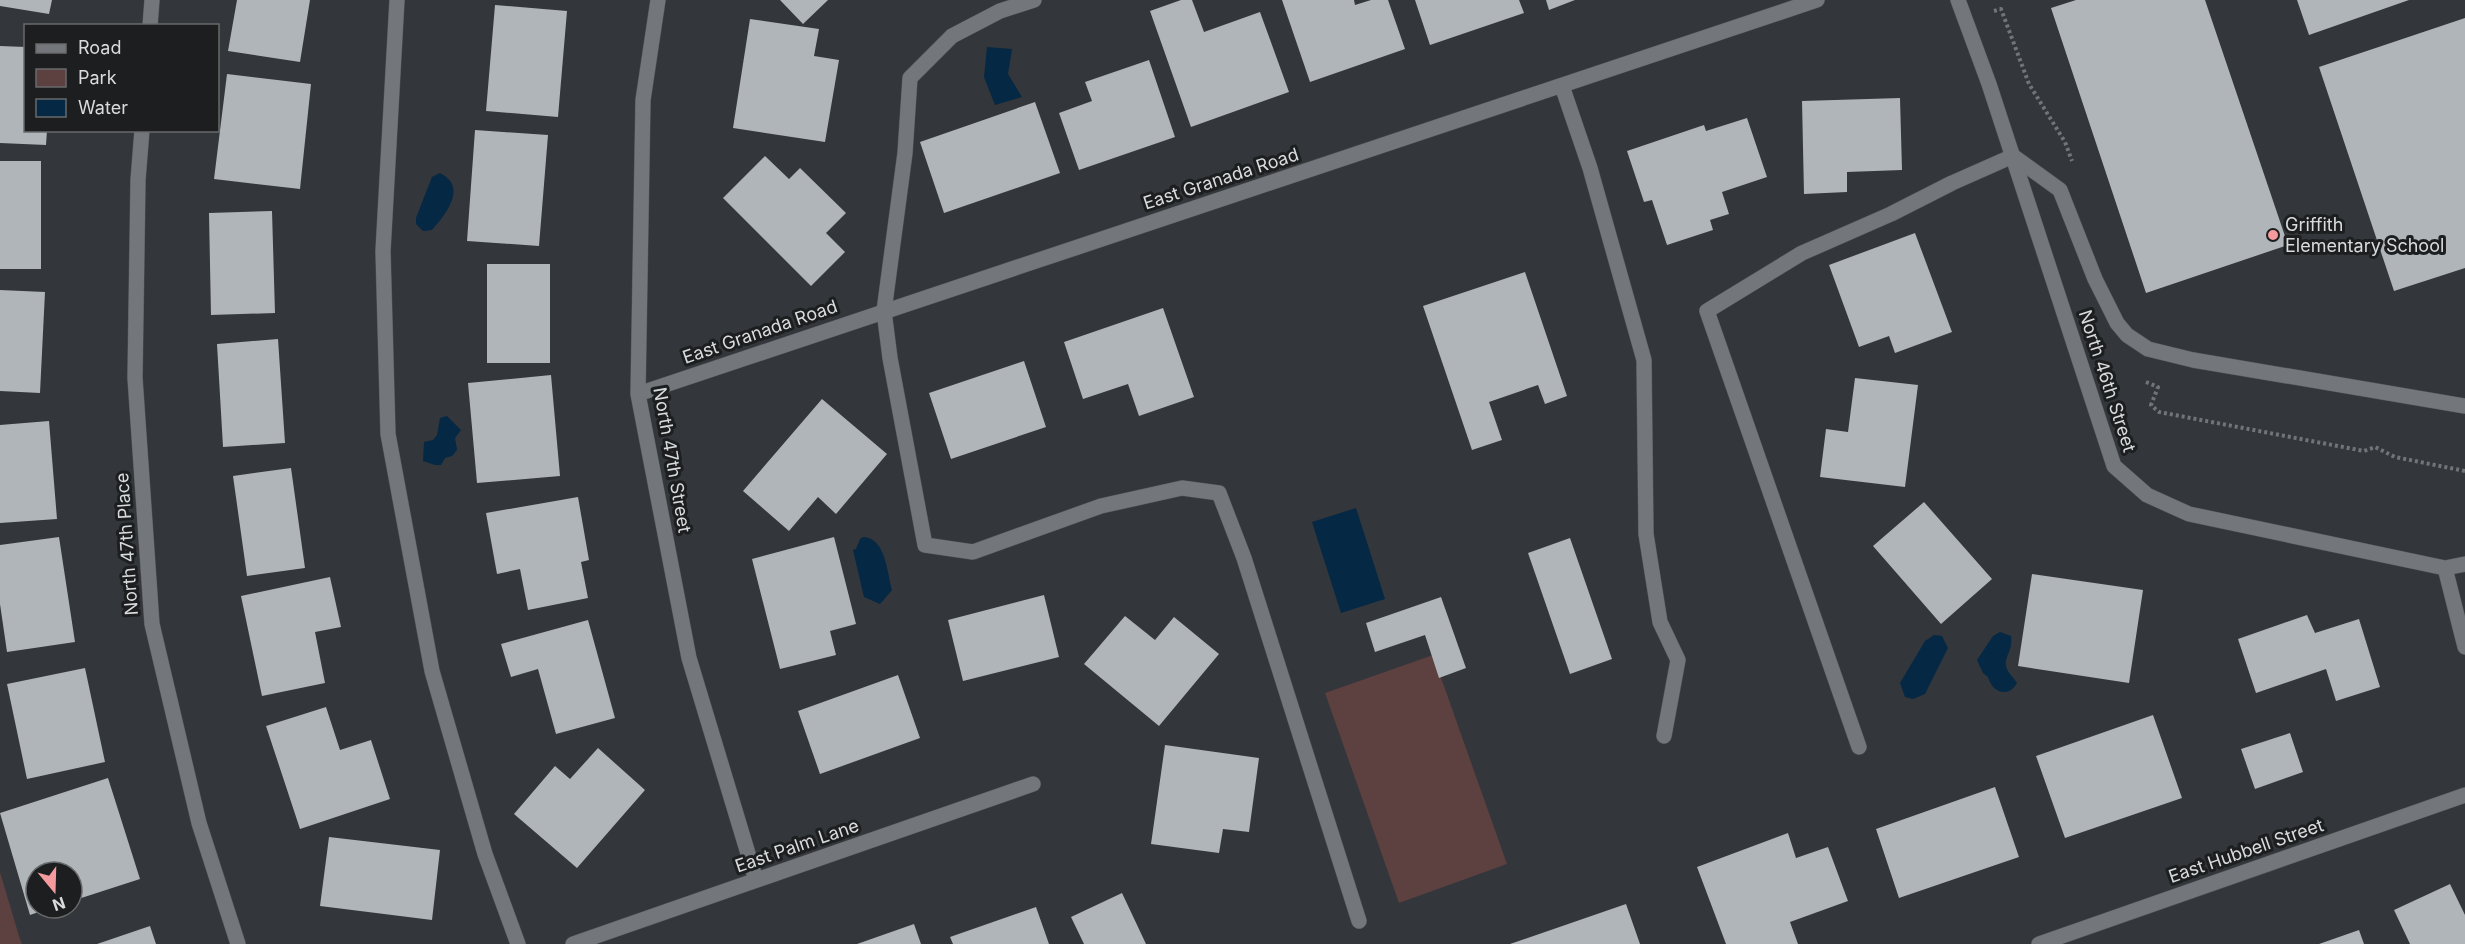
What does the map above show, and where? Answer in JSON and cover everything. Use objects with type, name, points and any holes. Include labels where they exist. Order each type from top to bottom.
[{"type":"street","points":[[150,24],[152,0]]},
{"type":"street","points":[[397,0],[382,251],[388,434],[432,671],[485,854],[518,944]]},
{"type":"street","name":"North 47th Street","points":[[658,0],[643,100],[638,394],[689,658],[756,880]]},
{"type":"street","points":[[1034,0],[1000,11],[952,36],[910,78],[904,153],[884,311],[890,358],[925,545],[973,552],[1101,507],[1182,488],[1220,493],[1244,558],[1359,921]]},
{"type":"street","name":"East Granada Road","points":[[638,394],[1817,0]]},
{"type":"street","name":"North 46th Street","points":[[1958,0],[2013,156],[2114,466],[2147,495],[2189,514],[2445,568]]},
{"type":"street","points":[[1562,86],[1590,168],[1644,360],[1646,534],[1660,622],[1678,660],[1664,736]]},
{"type":"street","name":"North 47th Place","points":[[142,132],[138,180],[135,378],[153,624],[199,823],[238,944]]},
{"type":"street","points":[[1858,747],[1707,311],[1802,254],[2013,156],[2060,190],[2095,279],[2117,323],[2127,335],[2148,349],[2193,360],[2463,402]]},
{"type":"street","points":[[2465,564],[2445,568],[2465,647]]},
{"type":"street","name":"East Palm Lane","points":[[573,944],[1033,784]]},
{"type":"street","name":"East Hubbell Street","points":[[2039,944],[2465,795]]},
{"type":"path","points":[[2142,377],[2143,380],[2158,387],[2151,405],[2159,412],[2364,451],[2375,447],[2395,458],[2465,471]]},
{"type":"green space","points":[[1433,655],[1507,864],[1399,903],[1325,693]]},
{"type":"green space","points":[[0,872],[19,936],[22,944],[0,944]]},
{"type":"water","points":[[987,47],[1012,49],[1008,74],[1022,97],[995,105],[984,77]]},
{"type":"water","points":[[440,173],[453,186],[452,201],[432,230],[423,231],[416,224],[416,218],[432,177]]},
{"type":"water","points":[[447,416],[461,430],[455,438],[457,450],[452,456],[445,458],[441,465],[423,461],[424,442],[433,440],[437,435],[440,418]]},
{"type":"water","points":[[1356,508],[1385,599],[1341,613],[1312,522]]},
{"type":"water","points":[[863,537],[877,543],[887,566],[892,590],[880,604],[864,597],[853,550]]},
{"type":"water","points":[[2000,632],[2011,636],[2006,666],[2017,683],[2005,692],[1993,687],[1977,660],[1993,636]]},
{"type":"water","points":[[1934,635],[1942,636],[1948,648],[1925,694],[1913,699],[1905,697],[1900,683],[1925,641]]},
{"type":"building","points":[[0,0],[52,0],[49,14],[0,6]]},
{"type":"building","points":[[237,0],[310,0],[300,62],[228,51]]},
{"type":"building","points":[[780,0],[828,0],[803,24]]},
{"type":"building","points":[[1181,0],[1192,0],[1204,32],[1260,12],[1289,92],[1191,127],[1150,11]]},
{"type":"building","points":[[1282,0],[1354,0],[1355,5],[1371,0],[1388,0],[1405,49],[1310,82]]},
{"type":"building","points":[[1415,0],[1519,0],[1524,13],[1430,45]]},
{"type":"building","points":[[1546,0],[1575,0],[1549,10]]},
{"type":"building","points":[[2076,0],[2205,0],[2288,245],[2146,293],[2051,8]]},
{"type":"building","points":[[2297,0],[2409,0],[2309,35]]},
{"type":"building","points":[[495,5],[567,11],[558,117],[486,111]]},
{"type":"building","points":[[2465,18],[2465,268],[2394,291],[2319,67]]},
{"type":"building","points":[[750,19],[819,29],[814,56],[839,60],[825,142],[733,128]]},
{"type":"building","points":[[0,46],[24,47],[24,132],[47,132],[46,145],[0,143]]},
{"type":"building","points":[[1149,60],[1175,137],[1079,170],[1059,113],[1092,101],[1085,82]]},
{"type":"building","points":[[227,74],[311,84],[300,189],[214,179]]},
{"type":"building","points":[[1900,98],[1902,170],[1847,172],[1847,192],[1804,194],[1802,101]]},
{"type":"building","points":[[1035,102],[1060,173],[944,213],[920,142]]},
{"type":"building","points":[[1747,118],[1767,177],[1722,192],[1729,214],[1710,220],[1713,230],[1667,245],[1652,200],[1644,202],[1627,151],[1704,125],[1706,131]]},
{"type":"building","points":[[475,130],[548,135],[539,246],[467,241]]},
{"type":"building","points":[[765,156],[789,179],[800,168],[846,213],[826,233],[845,252],[811,286],[723,198]]},
{"type":"building","points":[[0,161],[41,161],[41,269],[0,269]]},
{"type":"building","points":[[272,211],[275,313],[211,315],[209,213]]},
{"type":"building","points":[[1915,233],[1952,332],[1895,353],[1889,336],[1859,347],[1829,265]]},
{"type":"building","points":[[487,264],[550,264],[550,363],[487,363]]},
{"type":"building","points":[[1525,272],[1567,396],[1545,404],[1538,385],[1489,402],[1502,440],[1472,450],[1423,306]]},
{"type":"building","points":[[0,290],[45,292],[40,393],[0,391]]},
{"type":"building","points":[[1163,308],[1194,397],[1139,416],[1128,384],[1083,399],[1064,342]]},
{"type":"building","points":[[278,339],[285,443],[223,447],[217,344]]},
{"type":"building","points":[[1024,361],[1046,427],[951,459],[929,393]]},
{"type":"building","points":[[551,375],[560,476],[477,483],[468,383]]},
{"type":"building","points":[[1855,378],[1918,385],[1905,487],[1820,477],[1826,429],[1848,432]]},
{"type":"building","points":[[822,399],[887,454],[836,514],[818,497],[789,531],[743,491]]},
{"type":"building","points":[[49,421],[57,519],[0,523],[0,425]]},
{"type":"building","points":[[291,468],[305,568],[247,576],[233,476]]},
{"type":"building","points":[[578,497],[589,560],[581,562],[588,598],[528,610],[520,569],[497,574],[486,513]]},
{"type":"building","points":[[1924,502],[1992,579],[1941,624],[1873,546]]},
{"type":"building","points":[[59,537],[75,642],[7,652],[0,604],[0,545]]},
{"type":"building","points":[[834,537],[856,624],[830,631],[836,655],[780,669],[752,559]]},
{"type":"building","points":[[1570,538],[1612,659],[1570,674],[1528,553]]},
{"type":"building","points":[[2032,574],[2143,590],[2129,683],[2018,666]]},
{"type":"building","points":[[330,577],[341,627],[315,632],[325,683],[262,696],[241,596]]},
{"type":"building","points":[[1044,595],[1059,657],[963,681],[948,620]]},
{"type":"building","points":[[1441,597],[1466,668],[1439,678],[1425,635],[1375,652],[1366,623]]},
{"type":"building","points":[[2307,615],[2315,633],[2359,619],[2380,687],[2336,701],[2326,669],[2256,693],[2238,639]]},
{"type":"building","points":[[1125,616],[1155,640],[1174,617],[1219,654],[1159,726],[1084,664]]},
{"type":"building","points":[[588,620],[615,718],[556,734],[538,669],[511,677],[501,644]]},
{"type":"building","points":[[85,668],[105,762],[27,779],[7,684]]},
{"type":"building","points":[[898,675],[920,738],[820,774],[798,711]]},
{"type":"building","points":[[326,707],[340,750],[371,740],[390,799],[300,829],[266,726]]},
{"type":"building","points":[[2153,715],[2182,798],[2065,838],[2036,756]]},
{"type":"building","points":[[2290,733],[2303,772],[2255,789],[2241,749]]},
{"type":"building","points":[[1165,745],[1259,758],[1249,832],[1223,829],[1219,853],[1151,844]]},
{"type":"building","points":[[598,748],[645,790],[577,868],[514,814],[555,766],[570,779]]},
{"type":"building","points":[[108,778],[140,879],[84,897],[84,860],[24,860],[24,895],[0,813]]},
{"type":"building","points":[[1995,787],[2019,857],[1899,898],[1876,829]]},
{"type":"building","points":[[1788,833],[1796,858],[1828,847],[1848,901],[1790,922],[1798,944],[1726,944],[1697,867]]},
{"type":"building","points":[[329,837],[440,850],[432,920],[320,906]]},
{"type":"building","points":[[2450,884],[2465,915],[2465,944],[2410,944],[2394,910]]},
{"type":"building","points":[[1122,893],[1146,944],[1084,944],[1071,917]]},
{"type":"building","points":[[1626,904],[1640,944],[1510,944]]},
{"type":"building","points":[[1036,907],[1049,944],[953,944],[950,937]]},
{"type":"building","points":[[914,924],[921,944],[857,944]]},
{"type":"building","points":[[150,926],[156,944],[97,944]]},
{"type":"building","points":[[2359,930],[2364,944],[2319,944]]},
{"type":"place","name":"Griffith Elementary School","points":[[2273,235]]}]
